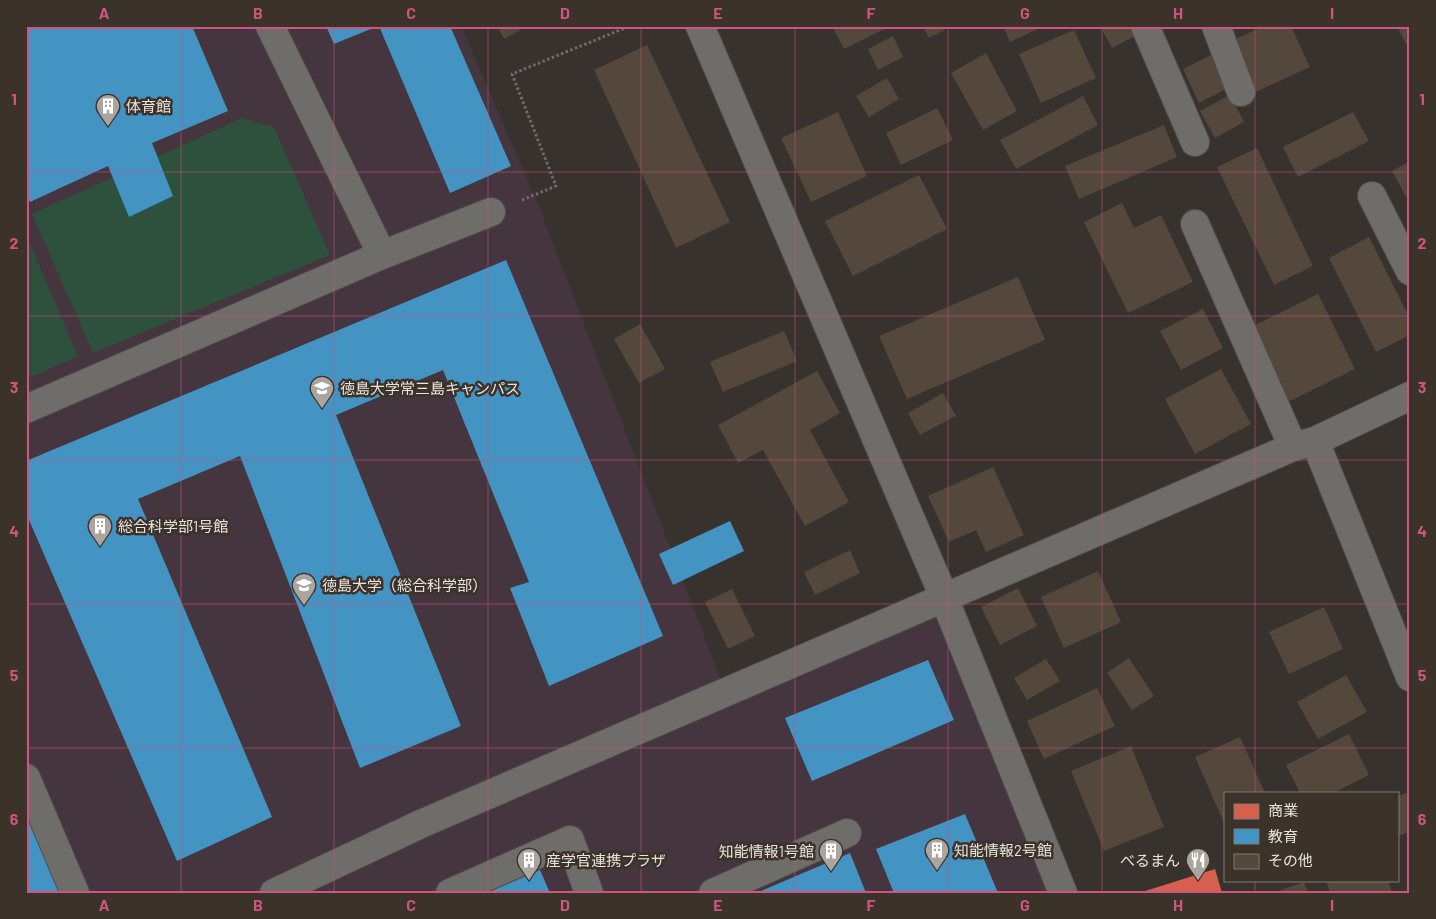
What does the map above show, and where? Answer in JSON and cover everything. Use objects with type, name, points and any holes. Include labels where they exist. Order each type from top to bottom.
[{"type":"street","points":[[270,26],[382,255]]},
{"type":"street","points":[[700,26],[944,598],[1063,893]]},
{"type":"street","points":[[1145,26],[1195,142]]},
{"type":"street","points":[[1216,26],[1241,92]]},
{"type":"street","points":[[1372,196],[1410,271]]},
{"type":"street","points":[[26,409],[382,255],[491,212]]},
{"type":"street","points":[[1195,224],[1304,444],[1410,677]]},
{"type":"street","points":[[274,893],[423,823],[1304,444],[1410,396]]},
{"type":"street","points":[[26,778],[75,893]]},
{"type":"street","points":[[714,893],[847,833]]},
{"type":"street","points":[[450,893],[570,840],[589,893]]},
{"type":"path","points":[[491,212],[556,186],[512,74],[630,26]]},
{"type":"shaded area","name":"徳島大学常三島キャンパス","points":[[26,26],[461,26],[538,204],[730,703],[934,614],[1050,893],[26,893]]},
{"type":"green space","points":[[242,118],[274,127],[330,255],[93,353],[32,214]]},
{"type":"green space","points":[[26,235],[78,356],[26,379]]},
{"type":"building: 商業","name":"べるまん","points":[[1215,869],[1222,893],[1142,893],[1142,892]]},
{"type":"building: 教育","name":"体育館","points":[[26,26],[192,26],[228,111],[152,143],[173,196],[129,217],[108,166],[30,202],[26,194]]},
{"type":"building: 教育","points":[[326,26],[378,26],[334,44]]},
{"type":"building: 教育","points":[[379,26],[450,26],[511,166],[450,193]]},
{"type":"building: 教育","name":"総合科学部1号館","points":[[506,260],[663,636],[549,686],[510,588],[529,582],[443,370],[336,415],[461,726],[360,768],[240,456],[138,499],[272,817],[177,861],[26,513],[26,461]]},
{"type":"building: 教育","points":[[730,521],[744,551],[673,585],[659,554]]},
{"type":"building: 教育","points":[[928,660],[954,720],[812,781],[785,718]]},
{"type":"building: 教育","points":[[26,799],[67,893],[26,893]]},
{"type":"building: 教育","name":"知能情報2号館","points":[[965,814],[998,893],[894,893],[876,849]]},
{"type":"building: 教育","name":"知能情報1号館","points":[[850,853],[866,893],[762,893],[761,891]]},
{"type":"building: 教育","name":"産学官連携プラザ","points":[[540,870],[550,893],[486,893]]},
{"type":"building: その他","points":[[497,26],[527,26],[504,39]]},
{"type":"building: その他","points":[[832,26],[890,26],[844,49]]},
{"type":"building: その他","points":[[923,26],[947,26],[948,28],[929,38]]},
{"type":"building: その他","points":[[1003,26],[1044,26],[1010,42]]},
{"type":"building: その他","points":[[1100,26],[1131,26],[1135,36],[1112,48]]},
{"type":"building: その他","points":[[1264,26],[1291,26],[1310,67],[1251,94],[1227,43]]},
{"type":"building: その他","points":[[1397,26],[1410,26],[1410,52]]},
{"type":"building: その他","points":[[1074,30],[1096,78],[1041,103],[1019,54]]},
{"type":"building: その他","points":[[893,36],[903,57],[878,70],[868,49]]},
{"type":"building: その他","points":[[647,45],[730,222],[676,248],[594,70]]},
{"type":"building: その他","points":[[986,53],[1017,111],[983,130],[951,73]]},
{"type":"building: その他","points":[[1213,54],[1230,87],[1199,103],[1183,69]]},
{"type":"building: その他","points":[[887,78],[899,99],[869,117],[856,96]]},
{"type":"building: その他","points":[[1230,95],[1244,122],[1215,138],[1200,111]]},
{"type":"building: その他","points":[[1083,96],[1098,125],[1016,169],[1000,140]]},
{"type":"building: その他","points":[[937,108],[953,140],[901,165],[886,133]]},
{"type":"building: その他","points":[[838,112],[867,176],[811,202],[781,138]]},
{"type":"building: その他","points":[[1353,112],[1369,141],[1298,177],[1283,147]]},
{"type":"building: その他","points":[[1164,125],[1177,157],[1079,199],[1065,166]]},
{"type":"building: その他","points":[[1257,148],[1313,266],[1274,285],[1217,167]]},
{"type":"building: その他","points":[[1410,161],[1410,204],[1392,171]]},
{"type":"building: その他","points":[[919,175],[947,229],[853,276],[825,221]]},
{"type":"building: その他","points":[[1122,203],[1134,228],[1161,215],[1193,282],[1128,313],[1084,222]]},
{"type":"building: その他","points":[[1369,237],[1410,319],[1410,335],[1376,352],[1329,258]]},
{"type":"building: その他","points":[[1018,277],[1045,340],[907,399],[879,336]]},
{"type":"building: その他","points":[[1318,294],[1355,369],[1288,402],[1251,327]]},
{"type":"building: その他","points":[[1203,309],[1223,348],[1181,370],[1160,331]]},
{"type":"building: その他","points":[[640,324],[665,369],[639,383],[614,339]]},
{"type":"building: その他","points":[[784,331],[797,361],[723,392],[710,362]]},
{"type":"building: その他","points":[[1221,369],[1251,424],[1195,454],[1165,399]]},
{"type":"building: その他","points":[[817,371],[840,413],[810,430],[849,502],[805,526],[763,450],[738,463],[718,425]]},
{"type":"building: その他","points":[[943,393],[956,416],[920,435],[908,413]]},
{"type":"building: その他","points":[[993,467],[1024,535],[986,552],[976,530],[949,542],[928,496]]},
{"type":"building: その他","points":[[850,550],[860,573],[815,595],[804,572]]},
{"type":"building: その他","points":[[1098,571],[1121,622],[1064,648],[1041,597]]},
{"type":"building: その他","points":[[1018,588],[1037,626],[1000,645],[981,607]]},
{"type":"building: その他","points":[[732,589],[755,636],[728,649],[705,602]]},
{"type":"building: その他","points":[[1324,607],[1343,649],[1289,674],[1269,632]]},
{"type":"building: その他","points":[[1129,658],[1154,696],[1132,710],[1107,673]]},
{"type":"building: その他","points":[[1046,659],[1060,681],[1027,700],[1014,678]]},
{"type":"building: その他","points":[[1346,675],[1367,712],[1318,739],[1297,702]]},
{"type":"building: その他","points":[[1097,688],[1115,726],[1044,759],[1027,721]]},
{"type":"building: その他","points":[[1349,734],[1369,775],[1335,792],[1300,792],[1286,765]]},
{"type":"building: その他","points":[[1240,737],[1265,792],[1224,792],[1224,823],[1195,757]]},
{"type":"building: その他","points":[[1131,746],[1164,827],[1104,851],[1071,771]]},
{"type":"building: その他","points":[[1410,792],[1410,832],[1398,836],[1398,796]]},
{"type":"building: その他","points":[[1304,882],[1308,893],[1275,893],[1275,892]]},
{"type":"building: その他","points":[[1327,882],[1389,882],[1392,893],[1330,893]]},
{"type":"place","name":"体育館","points":[[108,127]]},
{"type":"place","name":"徳島大学常三島キャンパス","points":[[322,409]]},
{"type":"place","name":"総合科学部1号館","points":[[100,547]]},
{"type":"place","name":"徳島大学（総合科学部）","points":[[304,606]]},
{"type":"place","name":"知能情報2号館","points":[[937,871]]},
{"type":"place","name":"知能情報1号館","points":[[831,872]]},
{"type":"place","name":"産学官連携プラザ","points":[[529,881]]},
{"type":"place","name":"べるまん","points":[[1198,881]]}]
